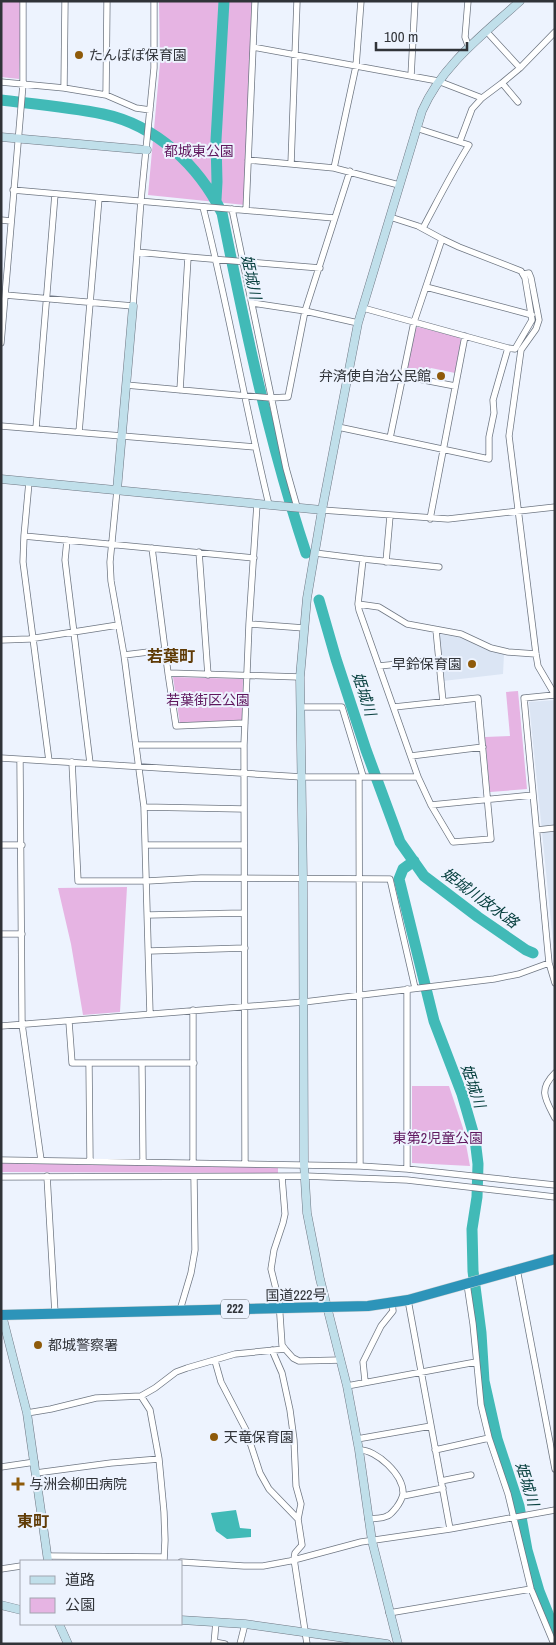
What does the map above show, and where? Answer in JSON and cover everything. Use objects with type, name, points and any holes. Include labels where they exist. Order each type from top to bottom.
[{"type":"highway","name":"国道222号","points":[[2,1315],[328,1308],[392,1303],[555,1259]]},
{"type":"street","points":[[1,343],[23,86],[23,1]]},
{"type":"street","points":[[64,88],[65,1]]},
{"type":"street","points":[[106,95],[107,1]]},
{"type":"street","points":[[150,1014],[144,806],[124,655],[111,581],[112,545],[154,68],[154,1]]},
{"type":"street","points":[[246,210],[255,1]]},
{"type":"street","points":[[291,164],[297,1]]},
{"type":"street","points":[[334,168],[356,66],[361,1]]},
{"type":"street","points":[[411,76],[415,1]]},
{"type":"street","points":[[468,1],[465,37],[469,48]]},
{"type":"street","points":[[398,1644],[372,1541],[357,1439],[307,1213],[304,1164],[300,678],[307,598],[314,554],[358,323],[416,128],[422,111],[438,81],[469,48],[520,1]]},
{"type":"street","points":[[487,32],[520,68]]},
{"type":"street","points":[[460,141],[472,109],[482,98],[520,68],[555,32]]},
{"type":"street","points":[[253,47],[438,81],[482,98]]},
{"type":"street","points":[[1,82],[23,86],[64,88],[106,95],[136,108],[150,110]]},
{"type":"street","points":[[502,83],[518,102]]},
{"type":"street","points":[[416,128],[469,145],[453,170],[423,228]]},
{"type":"street","points":[[1,137],[146,150]]},
{"type":"street","points":[[248,160],[334,168],[399,185]]},
{"type":"street","points":[[126,385],[271,398],[288,397],[305,311],[350,171]]},
{"type":"street","points":[[14,190],[334,218]]},
{"type":"street","points":[[36,428],[55,194]]},
{"type":"street","points":[[79,432],[98,198]]},
{"type":"street","points":[[207,207],[255,447],[270,505]]},
{"type":"street","points":[[230,209],[244,262],[294,507]]},
{"type":"street","points":[[390,216],[423,228],[459,248],[521,271],[524,274],[529,273],[531,278],[538,320],[536,329],[521,350],[509,427],[538,666],[554,695],[524,698],[533,795],[555,982]]},
{"type":"street","points":[[1,220],[11,221]]},
{"type":"street","points":[[390,438],[414,322],[442,239]]},
{"type":"street","points":[[137,252],[320,268]]},
{"type":"street","points":[[180,390],[188,257]]},
{"type":"street","points":[[363,308],[515,349],[531,324],[532,315],[524,274]]},
{"type":"street","points":[[426,287],[532,315]]},
{"type":"street","points":[[5,295],[133,306]]},
{"type":"street","points":[[252,303],[305,311],[358,323]]},
{"type":"street","points":[[430,519],[465,336]]},
{"type":"street","points":[[338,427],[490,459],[489,437],[494,412],[494,400],[508,348]]},
{"type":"street","points":[[403,376],[455,386]]},
{"type":"street","points":[[1,426],[255,447]]},
{"type":"street","points":[[1,479],[430,519],[448,519],[555,507]]},
{"type":"street","points":[[29,482],[23,562],[49,761]]},
{"type":"street","points":[[245,1163],[244,745],[249,624],[257,504]]},
{"type":"street","points":[[386,562],[390,516]]},
{"type":"street","points":[[24,536],[254,558]]},
{"type":"street","points":[[67,540],[65,560],[90,763]]},
{"type":"street","points":[[152,548],[176,726],[245,723]]},
{"type":"street","points":[[200,552],[208,675]]},
{"type":"street","points":[[314,554],[439,567]]},
{"type":"street","points":[[363,559],[358,604],[418,777],[431,805],[453,842],[491,839],[478,698],[394,707]]},
{"type":"street","points":[[358,604],[380,607],[407,624],[461,634],[491,648],[508,652],[536,654]]},
{"type":"street","points":[[249,624],[304,628]]},
{"type":"street","points":[[1,640],[33,638],[118,625]]},
{"type":"street","points":[[436,630],[442,702]]},
{"type":"street","points":[[124,655],[165,650]]},
{"type":"street","points":[[379,666],[438,660]]},
{"type":"street","points":[[168,673],[300,678]]},
{"type":"street","points":[[300,707],[342,706],[361,776],[359,880],[360,1166]]},
{"type":"street","points":[[136,745],[244,745]]},
{"type":"street","points":[[411,756],[484,747]]},
{"type":"street","points":[[1,758],[302,778],[418,777]]},
{"type":"street","points":[[20,760],[22,1024],[41,1160]]},
{"type":"street","points":[[72,762],[78,881],[147,881],[201,878],[390,879],[418,987]]},
{"type":"street","points":[[431,805],[533,795]]},
{"type":"street","points":[[144,806],[244,809]]},
{"type":"street","points":[[537,830],[555,828]]},
{"type":"street","points":[[1,845],[22,845]]},
{"type":"street","points":[[146,845],[244,845]]},
{"type":"street","points":[[148,916],[244,913]]},
{"type":"street","points":[[1,934],[22,934]]},
{"type":"street","points":[[149,951],[245,948]]},
{"type":"street","points":[[1,1026],[304,1002],[508,976],[551,959]]},
{"type":"street","points":[[407,989],[407,1169]]},
{"type":"street","points":[[192,1162],[193,1010]]},
{"type":"street","points":[[69,1022],[72,1062],[194,1063]]},
{"type":"street","points":[[88,1063],[90,1160]]},
{"type":"street","points":[[142,1063],[144,1161]]},
{"type":"street","points":[[555,1073],[548,1079],[544,1088],[544,1094],[555,1118]]},
{"type":"street","points":[[1,1160],[360,1166],[407,1169],[555,1185]]},
{"type":"street","points":[[47,1176],[55,1313]]},
{"type":"street","points":[[180,1310],[191,1272],[194,1250],[194,1176]]},
{"type":"street","points":[[1,1177],[305,1176],[407,1180],[555,1197]]},
{"type":"street","points":[[282,1177],[285,1214],[284,1223],[274,1250],[272,1269],[280,1309],[282,1345],[299,1362],[341,1360]]},
{"type":"street","points":[[518,1269],[555,1469]]},
{"type":"street","points":[[467,1284],[480,1398],[489,1438],[508,1494],[531,1589],[554,1644]]},
{"type":"street","points":[[408,1300],[450,1529]]},
{"type":"street","points":[[365,1381],[363,1362],[381,1326],[393,1311],[392,1303]]},
{"type":"street","points":[[2,1315],[27,1413],[48,1559],[164,1559],[164,1512],[159,1459],[152,1415],[141,1396]]},
{"type":"street","points":[[27,1413],[51,1410],[96,1398],[141,1396],[176,1372],[187,1368],[235,1354],[285,1349]]},
{"type":"street","points":[[272,1350],[282,1373],[294,1440],[296,1486],[301,1504],[298,1519],[302,1545],[295,1553],[294,1560],[308,1644]]},
{"type":"street","points":[[215,1361],[221,1382],[246,1430],[260,1473],[269,1489],[298,1519]]},
{"type":"street","points":[[346,1386],[476,1362]]},
{"type":"street","points":[[357,1439],[431,1426]]},
{"type":"street","points":[[435,1450],[489,1438]]},
{"type":"street","points":[[359,1450],[366,1450],[384,1461],[395,1473],[402,1486],[403,1496],[390,1515],[368,1519]]},
{"type":"street","points":[[36,1473],[159,1459]]},
{"type":"street","points":[[1,1467],[35,1462]]},
{"type":"street","points":[[441,1481],[471,1475]]},
{"type":"street","points":[[403,1496],[443,1488]]},
{"type":"street","points":[[182,1562],[253,1566],[277,1564],[361,1542],[450,1529],[555,1510]]},
{"type":"street","points":[[1,1569],[20,1566]]},
{"type":"street","points":[[389,1613],[531,1589]]},
{"type":"street","points":[[1,1605],[20,1610]]},
{"type":"street","points":[[182,1620],[245,1624],[361,1642],[387,1644]]},
{"type":"street","points":[[216,1622],[214,1643],[225,1644]]},
{"type":"street","points":[[240,1644],[245,1624]]},
{"type":"street","points":[[59,1625],[68,1644]]},
{"type":"shaded area","name":"早鈴保育園","points":[[438,634],[460,637],[487,650],[504,654],[503,674],[443,681]]},
{"type":"shaded area","points":[[555,700],[555,946],[553,942],[529,702]]},
{"type":"shaded area","points":[[236,1510],[240,1528],[251,1529],[251,1537],[227,1539],[216,1531],[211,1513]]},
{"type":"green space","points":[[1,1],[22,1],[19,79],[1,77]]},
{"type":"green space","name":"都城東公園","points":[[159,1],[252,1],[245,205],[148,195],[160,63]]},
{"type":"green space","points":[[418,327],[459,337],[461,340],[455,373],[431,368],[428,379],[408,374],[406,371],[415,328]]},
{"type":"green space","name":"若葉街区公園","points":[[173,677],[243,679],[242,720],[180,724]]},
{"type":"green space","points":[[518,691],[527,789],[490,792],[485,737],[510,736],[506,692]]},
{"type":"green space","points":[[127,887],[120,1012],[83,1015],[71,944],[58,888]]},
{"type":"green space","name":"東第2児童公園","points":[[412,1086],[449,1086],[463,1128],[470,1166],[412,1163]]},
{"type":"green space","points":[[1,1163],[278,1167],[278,1173],[1,1172]]},
{"type":"waterway","name":"姫城川","points":[[216,200],[216,140],[224,1]]},
{"type":"waterway","name":"姫城川","points":[[1,100],[65,108],[122,119],[141,127],[174,150],[201,179],[222,213],[269,427],[306,553]]},
{"type":"waterway","name":"姫城川","points":[[319,600],[366,750],[400,842],[424,876],[478,917],[533,953]]},
{"type":"waterway","name":"姫城川","points":[[414,861],[403,869],[399,879],[434,1021],[462,1094],[475,1139],[478,1164],[477,1197],[472,1229],[473,1271],[481,1333],[484,1381],[497,1439],[519,1506],[527,1550],[539,1591],[555,1631]]},
{"type":"place","name":"たんぽぽ保育園","points":[[79,55]]},
{"type":"place","name":"弁済使自治公民館","points":[[441,376]]},
{"type":"place","name":"早鈴保育園","points":[[472,664]]},
{"type":"place","name":"都城警察署","points":[[38,1345]]},
{"type":"place","name":"天竜保育園","points":[[214,1437]]},
{"type":"place","name":"与洲会柳田病院","points":[[18,1484]]},
{"type":"district","name":"若葉町","points":[[171,656]]},
{"type":"district","name":"東町","points":[[33,1521]]},
{"type":"water label","name":"姫城川放水路","points":[[480,898]]}]
